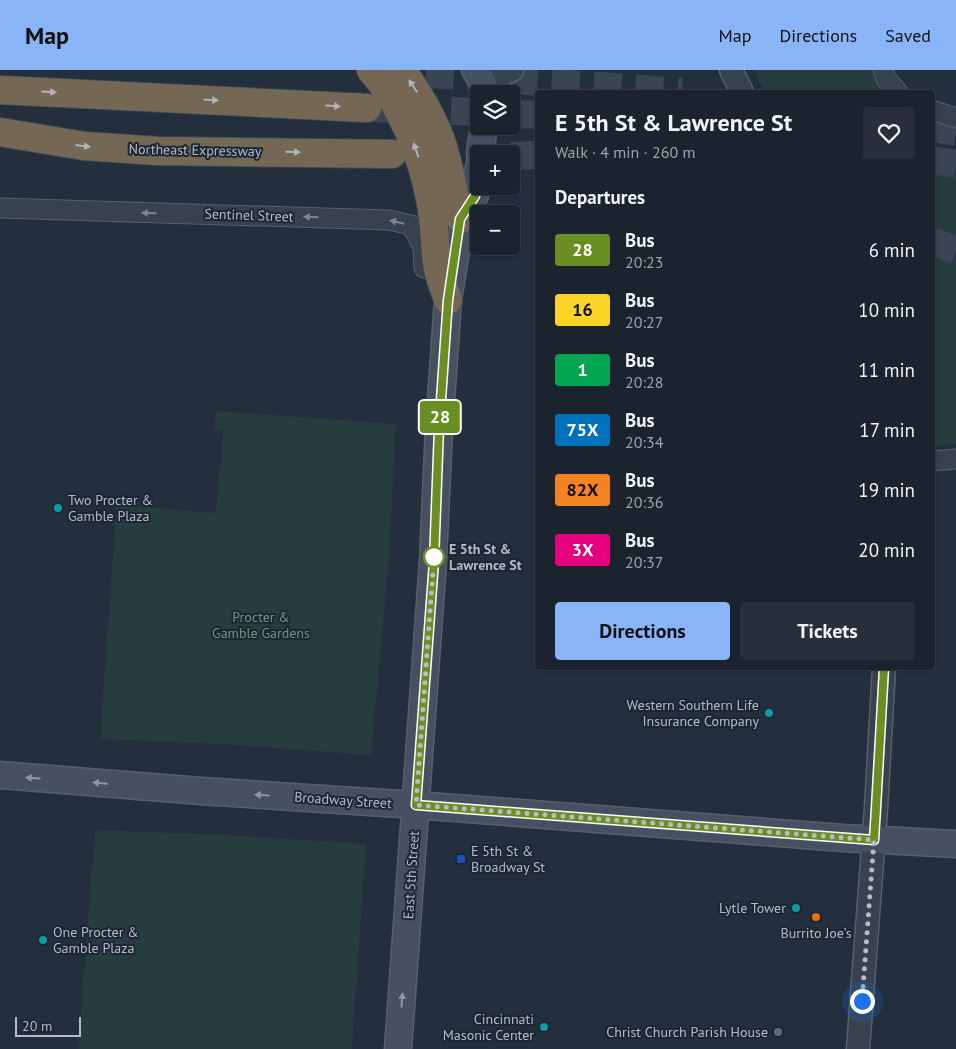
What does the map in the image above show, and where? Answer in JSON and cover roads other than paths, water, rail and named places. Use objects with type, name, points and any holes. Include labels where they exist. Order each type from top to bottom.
[{"type":"highway","points":[[370,70],[395,104],[415,146],[430,197],[437,266],[448,300]]},
{"type":"highway","points":[[402,70],[417,92],[436,129],[460,219]]},
{"type":"highway","points":[[0,90],[366,108]]},
{"type":"highway","name":"Northeast Expressway","points":[[0,132],[84,146],[149,150],[392,154]]},
{"type":"main road","name":"East 5th Street","points":[[398,1049],[434,561],[439,428],[448,300],[460,219],[475,195]]},
{"type":"main road","name":"Broadway Street","points":[[0,775],[874,840],[956,844]]},
{"type":"street","points":[[481,82],[512,70]]},
{"type":"street","points":[[732,70],[741,90]]},
{"type":"street","points":[[882,70],[886,79],[896,90]]},
{"type":"street","points":[[935,111],[956,118]]},
{"type":"street","name":"Sentinel Street","points":[[0,208],[389,220],[411,225],[423,248],[425,272],[448,300]]},
{"type":"street","points":[[935,461],[956,459]]},
{"type":"street","points":[[858,1049],[874,840],[884,670]]},
{"type":"tunnel","points":[[384,71],[654,90]]},
{"type":"tunnel","points":[[367,108],[470,112]]},
{"type":"tunnel","points":[[520,114],[535,115]]},
{"type":"tunnel","points":[[935,128],[956,132]]},
{"type":"tunnel","points":[[424,155],[470,156]]},
{"type":"tunnel","points":[[520,156],[535,155]]},
{"type":"tunnel","points":[[935,160],[956,164]]},
{"type":"tunnel","points":[[935,242],[956,250]]},
{"type":"place","name":"Two Procter & Gamble Plaza","points":[[58,508]]},
{"type":"place","name":"E 5th St & Lawrence St","points":[[434,557]]},
{"type":"place","name":"Western Southern Life Insurance Company","points":[[769,713]]},
{"type":"place","name":"E 5th St & Broadway St","points":[[461,859]]},
{"type":"place","name":"Lytle Tower","points":[[796,908]]},
{"type":"place","name":"Burrito Joe’s","points":[[816,917]]},
{"type":"place","name":"One Procter & Gamble Plaza","points":[[43,940]]},
{"type":"place","name":"Cincinnati Masonic Center","points":[[544,1027]]},
{"type":"place","name":"Christ Church Parish House","points":[[778,1032]]},
{"type":"park label","name":"Procter & Gamble Gardens","points":[[261,626]]}]
